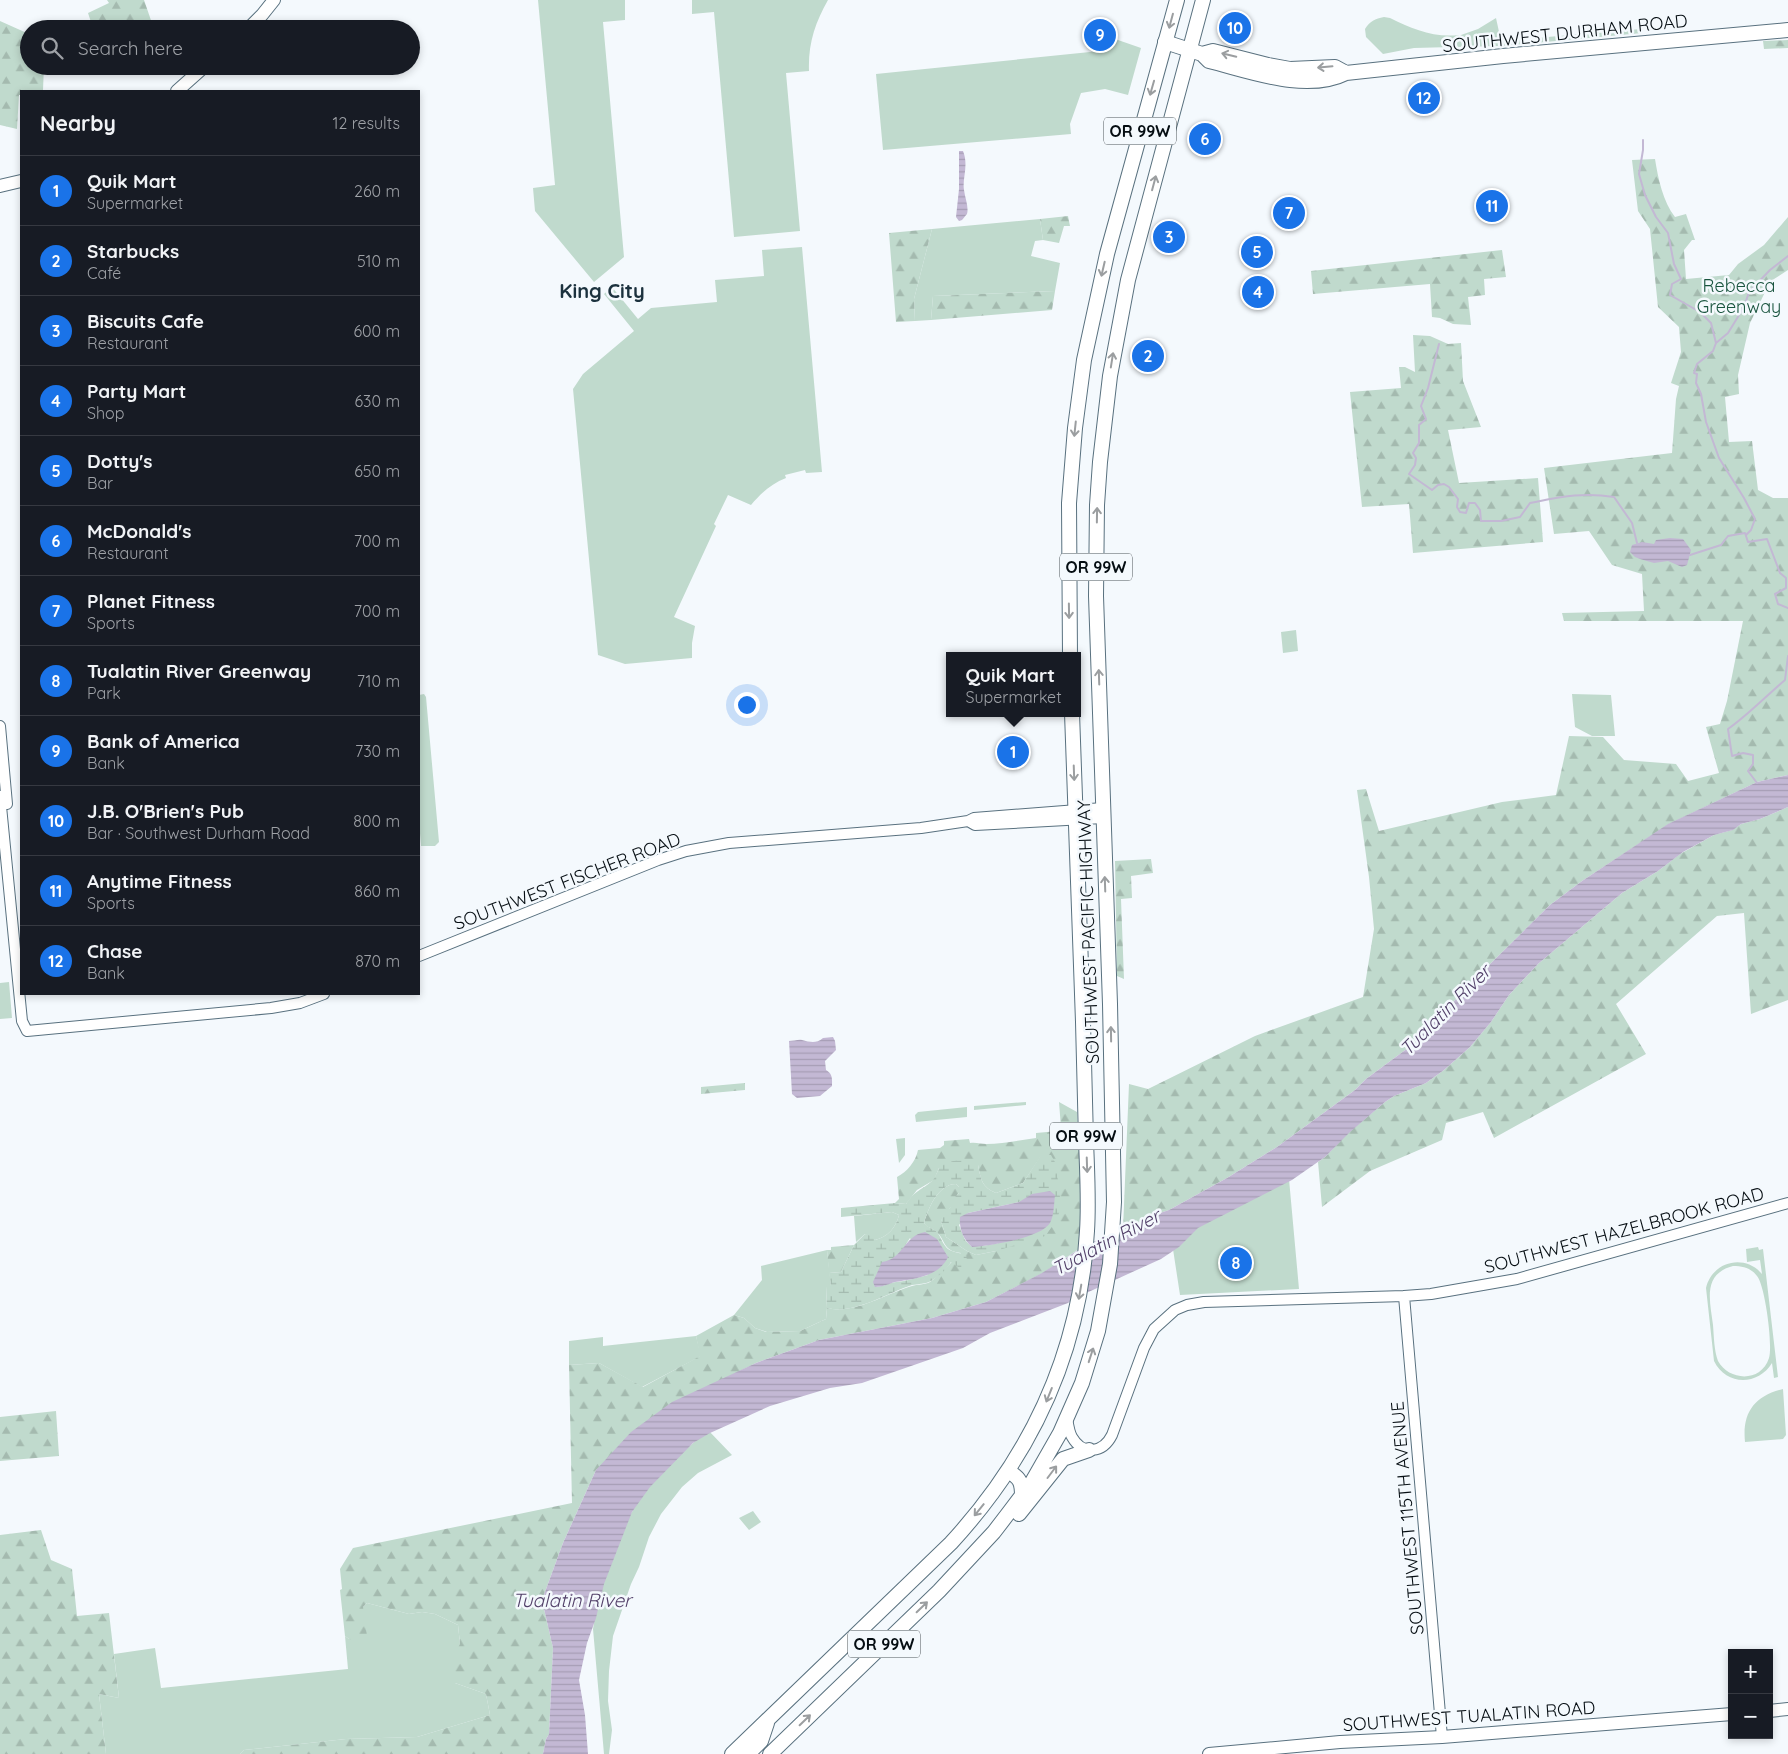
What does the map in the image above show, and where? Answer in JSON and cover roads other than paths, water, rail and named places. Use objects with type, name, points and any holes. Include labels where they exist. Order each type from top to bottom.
[{"type":"main road","points":[[257,20],[274,0]]},
{"type":"main road","name":"OR 99W","points":[[1070,652],[1069,503],[1074,436],[1084,360],[1106,254],[1177,0]]},
{"type":"main road","name":"SOUTHWEST PACIFIC HIGHWAY","points":[[770,1754],[939,1591],[994,1532],[1022,1496],[1042,1466],[1067,1418],[1082,1383],[1098,1331],[1110,1264],[1114,1218],[1110,1004],[1096,576],[1097,504],[1103,427],[1115,347],[1128,280],[1196,51],[1203,0]]},
{"type":"main road","name":"SOUTHWEST DURHAM ROAD","points":[[1165,42],[1196,51],[1213,51],[1290,69],[1302,70],[1335,66],[1346,73],[1503,56],[1788,30]]},
{"type":"main road","points":[[178,90],[195,75]]},
{"type":"main road","points":[[0,186],[20,181]]},
{"type":"main road","name":"SOUTHWEST PACIFIC HIGHWAY","points":[[732,1754],[951,1543],[982,1508],[1008,1471],[1036,1423],[1047,1400],[1064,1353],[1077,1307],[1084,1270],[1088,1229],[1072,717]]},
{"type":"main road","points":[[994,1532],[1017,1517],[1063,1459],[1089,1450]]},
{"type":"main road","points":[[1008,1471],[1021,1481],[1022,1496]]},
{"type":"main road","points":[[1773,1711],[1788,1710]]},
{"type":"main road","name":"SOUTHWEST TUALATIN ROAD","points":[[1209,1754],[1340,1742],[1442,1737],[1728,1714]]},
{"type":"main road","points":[[748,1754],[761,1741],[768,1720]]},
{"type":"street","points":[[0,726],[20,939]]},
{"type":"street","points":[[0,796],[22,1021],[27,1031]]},
{"type":"street","name":"SOUTHWEST FISCHER ROAD","points":[[420,956],[658,860],[698,848],[728,843],[921,828],[968,821],[975,825],[1075,814],[1103,813]]},
{"type":"street","points":[[26,995],[27,1031]]},
{"type":"street","points":[[27,1031],[271,1008],[300,1003],[321,995]]},
{"type":"street","name":"SOUTHWEST HAZELBROOK ROAD","points":[[1089,1450],[1103,1447],[1110,1439],[1149,1337],[1158,1323],[1175,1310],[1186,1305],[1204,1302],[1431,1294],[1517,1279],[1788,1203]]},
{"type":"street","name":"SOUTHWEST 115TH AVENUE","points":[[1404,1296],[1442,1737]]},
{"type":"street","points":[[1067,1418],[1072,1438],[1080,1446],[1089,1450]]},
{"type":"water","points":[[959,151],[963,151],[965,156],[964,193],[968,208],[967,214],[959,221],[956,217],[959,189]]},
{"type":"water","points":[[1683,539],[1691,550],[1687,565],[1682,567],[1668,561],[1654,563],[1635,557],[1630,552],[1632,545],[1642,542],[1654,544],[1656,540]]},
{"type":"water","name":"Tualatin River","points":[[1788,775],[1788,807],[1760,819],[1741,824],[1733,830],[1714,835],[1683,852],[1658,871],[1622,893],[1538,964],[1509,995],[1491,1022],[1470,1047],[1444,1070],[1426,1083],[1394,1096],[1385,1102],[1350,1132],[1325,1157],[1292,1180],[1198,1228],[1179,1247],[1161,1259],[1068,1303],[990,1333],[963,1348],[862,1383],[830,1388],[770,1406],[710,1433],[693,1443],[650,1487],[632,1512],[604,1584],[596,1618],[587,1643],[579,1680],[585,1715],[588,1754],[543,1754],[549,1734],[553,1648],[542,1600],[563,1543],[596,1470],[631,1432],[672,1402],[756,1363],[819,1340],[932,1318],[986,1302],[1042,1273],[1086,1245],[1169,1210],[1227,1178],[1277,1147],[1355,1090],[1366,1079],[1412,1045],[1550,905],[1582,881],[1668,824],[1757,782]]},
{"type":"water","points":[[833,1037],[836,1050],[825,1061],[826,1070],[832,1077],[832,1086],[820,1096],[797,1098],[792,1094],[789,1041],[815,1042],[823,1038]]},
{"type":"water","points":[[1050,1191],[1055,1195],[1053,1213],[1050,1223],[1045,1228],[1026,1237],[990,1245],[972,1247],[966,1241],[961,1230],[960,1217],[968,1213],[1019,1202],[1032,1194]]},
{"type":"water","points":[[925,1232],[937,1239],[948,1257],[944,1264],[925,1276],[875,1287],[873,1282],[882,1262],[895,1257],[912,1238]]},
{"type":"waterway","points":[[1643,140],[1639,174],[1645,195],[1656,217],[1668,233],[1674,264],[1681,279],[1672,284],[1670,295],[1700,312],[1711,323],[1716,343]]},
{"type":"waterway","points":[[1746,535],[1751,530],[1755,519],[1719,458],[1706,422],[1701,394],[1696,383],[1697,374],[1694,373],[1697,364],[1713,351],[1716,343],[1728,333],[1744,307],[1749,292],[1770,270],[1788,256]]},
{"type":"waterway","points":[[1439,344],[1428,388],[1421,406],[1426,419],[1419,425],[1419,443],[1413,453],[1416,458],[1415,465],[1409,474],[1432,490],[1438,485],[1444,484],[1449,487],[1458,499],[1457,507],[1460,512],[1466,513],[1469,503],[1475,503],[1480,510],[1481,521],[1501,521],[1520,517],[1530,503],[1552,499],[1582,495],[1614,497],[1632,523],[1637,543]]},
{"type":"waterway","points":[[1690,555],[1721,545],[1728,536],[1745,533],[1748,542],[1767,539],[1780,573],[1786,578],[1786,588],[1775,594],[1778,604],[1788,608]]},
{"type":"waterway","points":[[1757,783],[1748,771],[1753,764],[1753,755],[1743,753],[1732,756],[1728,729],[1785,680],[1788,656]]},
{"type":"place","name":"J.B. O'Brien's Pub","points":[[1235,28]]},
{"type":"place","name":"Bank of America","points":[[1100,35]]},
{"type":"place","name":"Chase","points":[[1424,98]]},
{"type":"place","name":"McDonald's","points":[[1205,139]]},
{"type":"place","name":"Anytime Fitness","points":[[1492,206]]},
{"type":"place","name":"Planet Fitness","points":[[1289,213]]},
{"type":"place","name":"Biscuits Cafe","points":[[1169,237]]},
{"type":"place","name":"Dotty's","points":[[1257,252]]},
{"type":"place","name":"Party Mart","points":[[1258,292]]},
{"type":"place","name":"Starbucks","points":[[1148,356]]},
{"type":"place","name":"Quik Mart","points":[[1013,752]]},
{"type":"place","name":"Tualatin River Greenway","points":[[1236,1263]]},
{"type":"district","name":"King City","points":[[602,290]]},
{"type":"park label","name":"Rebecca Greenway","points":[[1739,295]]}]
